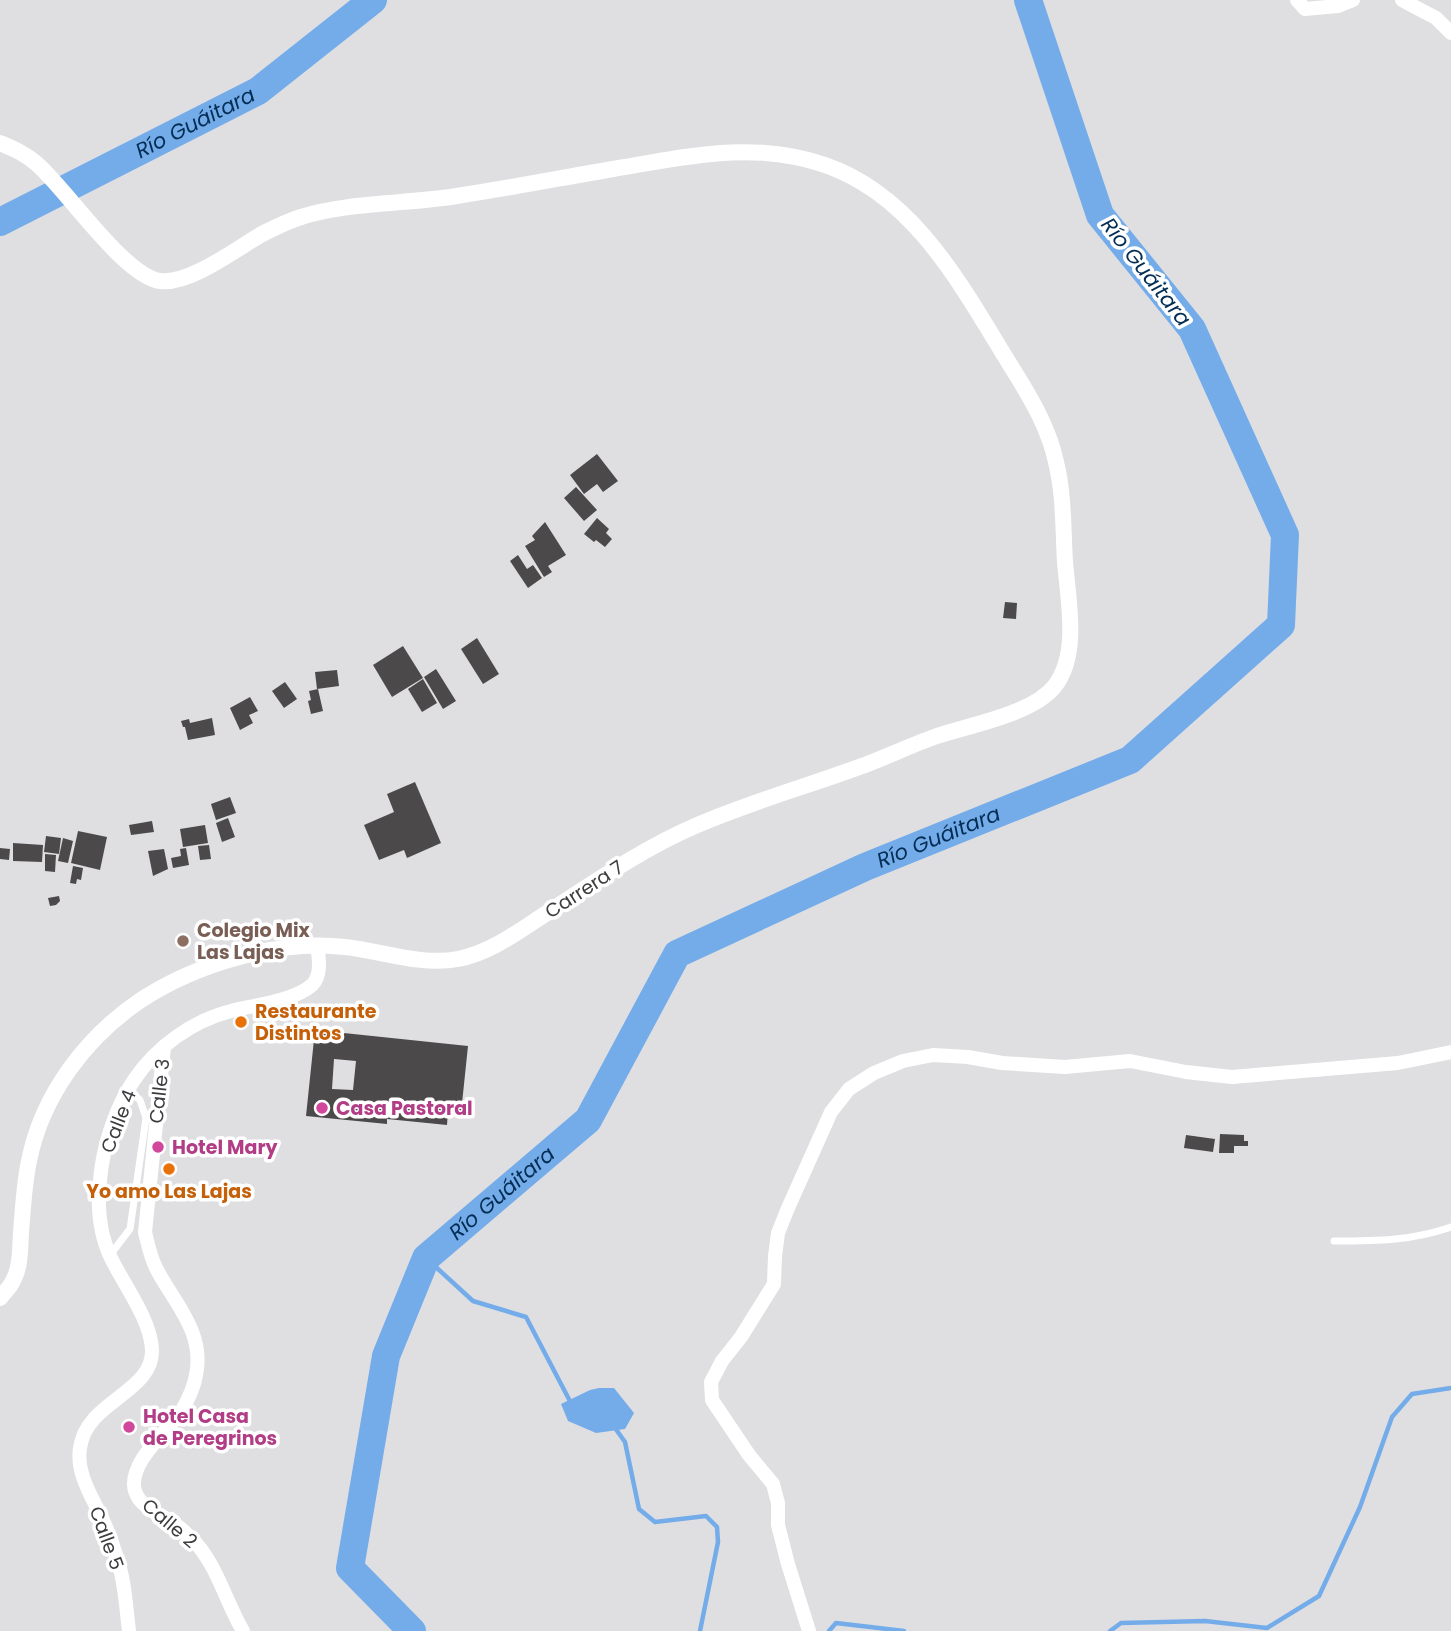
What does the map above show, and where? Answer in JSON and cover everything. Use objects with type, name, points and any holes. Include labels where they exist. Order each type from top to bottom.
[{"type":"street","points":[[1297,0],[1305,9],[1338,6],[1353,0]]},
{"type":"street","points":[[1402,0],[1436,18],[1451,33]]},
{"type":"street","name":"Carrera 7","points":[[0,143],[24,153],[43,169],[120,256],[141,275],[155,281],[171,282],[190,276],[270,230],[321,212],[449,198],[706,154],[745,150],[778,153],[820,163],[850,175],[883,196],[910,220],[932,245],[968,297],[1045,426],[1060,481],[1070,632],[1068,662],[1055,686],[1036,703],[931,738],[871,763],[722,814],[688,829],[651,846],[487,949],[461,959],[433,961],[345,946],[281,948],[223,961],[174,980],[138,1002],[105,1028],[75,1061],[55,1091],[40,1125],[29,1161],[20,1262],[14,1279],[0,1298]]},
{"type":"street","points":[[163,1047],[192,1027],[229,1012],[272,1002],[312,985],[319,975],[317,945]]},
{"type":"street","name":"Calle 4","points":[[79,1448],[96,1415],[141,1380],[150,1364],[150,1334],[110,1256],[102,1232],[101,1178],[106,1145],[128,1090],[149,1060],[163,1047]]},
{"type":"street","name":"Calle 3","points":[[135,1489],[134,1478],[139,1466],[182,1409],[192,1389],[198,1356],[193,1332],[152,1259],[145,1232],[163,1047]]},
{"type":"street","points":[[809,1631],[778,1525],[778,1503],[773,1483],[749,1455],[712,1401],[711,1382],[722,1361],[741,1338],[774,1284],[778,1233],[831,1112],[849,1089],[874,1073],[903,1061],[933,1055],[1065,1068],[1130,1061],[1185,1072],[1232,1077],[1398,1063],[1451,1052]]},
{"type":"street","name":"Calle 5","points":[[79,1448],[83,1478],[118,1560],[129,1631]]},
{"type":"street","name":"Calle 2","points":[[135,1489],[141,1503],[177,1525],[206,1555],[243,1631]]},
{"type":"lane","points":[[110,1256],[130,1229],[146,1118],[140,1100],[128,1090]]},
{"type":"lane","points":[[1334,1241],[1385,1241],[1430,1234],[1451,1227]]},
{"type":"water","points":[[599,1388],[614,1388],[634,1413],[625,1429],[596,1433],[568,1421],[561,1404]]},
{"type":"building","points":[[597,454],[618,481],[603,492],[597,484],[584,494],[570,475]]},
{"type":"building","points":[[576,487],[597,510],[584,521],[564,498]]},
{"type":"building","points":[[597,518],[609,529],[606,533],[612,539],[605,547],[584,534]]},
{"type":"building","points":[[545,522],[566,555],[548,566],[552,572],[544,577],[525,546],[535,540],[532,536]]},
{"type":"building","points":[[518,555],[527,569],[533,565],[542,578],[528,588],[510,561]]},
{"type":"building","points":[[1005,602],[1017,603],[1016,619],[1003,618]]},
{"type":"building","points":[[477,638],[499,674],[483,684],[461,649]]},
{"type":"building","points":[[403,646],[423,678],[392,697],[373,665]]},
{"type":"building","points":[[436,669],[456,701],[443,709],[424,677]]},
{"type":"building","points":[[337,670],[339,686],[317,689],[315,672]]},
{"type":"building","points":[[423,679],[437,703],[422,712],[408,689]]},
{"type":"building","points":[[285,682],[297,699],[284,708],[272,691]]},
{"type":"building","points":[[318,689],[323,711],[311,714],[309,691]]},
{"type":"building","points":[[250,697],[258,711],[249,715],[253,723],[240,730],[230,708]]},
{"type":"building","points":[[212,718],[215,735],[188,740],[181,721],[189,719],[190,723]]},
{"type":"building","points":[[415,782],[441,843],[407,858],[404,850],[379,860],[364,825],[394,812],[387,794]]},
{"type":"building","points":[[230,797],[236,813],[216,820],[211,804]]},
{"type":"building","points":[[228,818],[235,837],[222,842],[216,823]]},
{"type":"building","points":[[152,821],[154,832],[131,835],[129,825]]},
{"type":"building","points":[[205,825],[208,843],[183,847],[180,829]]},
{"type":"building","points":[[78,831],[107,837],[100,870],[71,863]]},
{"type":"building","points":[[46,836],[61,838],[59,854],[44,852]]},
{"type":"building","points":[[63,838],[73,841],[68,863],[58,861]]},
{"type":"building","points":[[13,843],[43,845],[42,862],[13,861]]},
{"type":"building","points":[[209,845],[211,859],[200,860],[198,846]]},
{"type":"building","points":[[0,848],[10,849],[9,860],[0,859]]},
{"type":"building","points":[[186,848],[189,865],[173,868],[171,858],[181,856],[180,849]]},
{"type":"building","points":[[164,849],[168,869],[153,876],[148,851]]},
{"type":"building","points":[[45,854],[56,855],[55,872],[45,871]]},
{"type":"building","points":[[73,866],[83,868],[81,880],[77,879],[76,884],[70,883]]},
{"type":"building","points":[[59,896],[60,901],[50,906],[48,898]]},
{"type":"building","points":[[315,1030],[468,1046],[461,1113],[448,1111],[447,1125],[387,1119],[387,1124],[306,1116]],"holes":[[[334,1059],[356,1061],[353,1090],[332,1089]]]},
{"type":"building","points":[[1220,1134],[1244,1135],[1248,1146],[1234,1146],[1234,1153],[1219,1153]]},
{"type":"building","points":[[1186,1135],[1215,1139],[1213,1152],[1184,1148]]},
{"type":"waterway","name":"Río Guáitara","points":[[0,222],[258,91],[373,0]]},
{"type":"waterway","name":"Río Guáitara","points":[[412,1631],[350,1568],[386,1356],[426,1258],[588,1120],[677,954],[865,867],[1130,760],[1281,625],[1285,535],[1192,329],[1100,215],[1028,0]]},
{"type":"waterway","points":[[426,1258],[473,1301],[526,1317],[572,1405]]},
{"type":"waterway","points":[[1110,1631],[1121,1623],[1205,1621],[1267,1628],[1319,1596],[1360,1507],[1392,1417],[1412,1394],[1451,1388]]},
{"type":"waterway","points":[[615,1428],[625,1442],[639,1509],[655,1522],[706,1516],[717,1527],[718,1542],[700,1631]]},
{"type":"waterway","points":[[829,1631],[836,1623],[904,1631]]},
{"type":"place","name":"Colegio Mix Las Lajas","points":[[183,941]]},
{"type":"place","name":"Restaurante Distintos","points":[[241,1022]]},
{"type":"place","name":"Casa Pastoral","points":[[322,1108]]},
{"type":"place","name":"Hotel Mary","points":[[158,1147]]},
{"type":"place","name":"Yo amo Las Lajas","points":[[169,1169]]},
{"type":"place","name":"Hotel Casa de Peregrinos","points":[[129,1427]]}]
